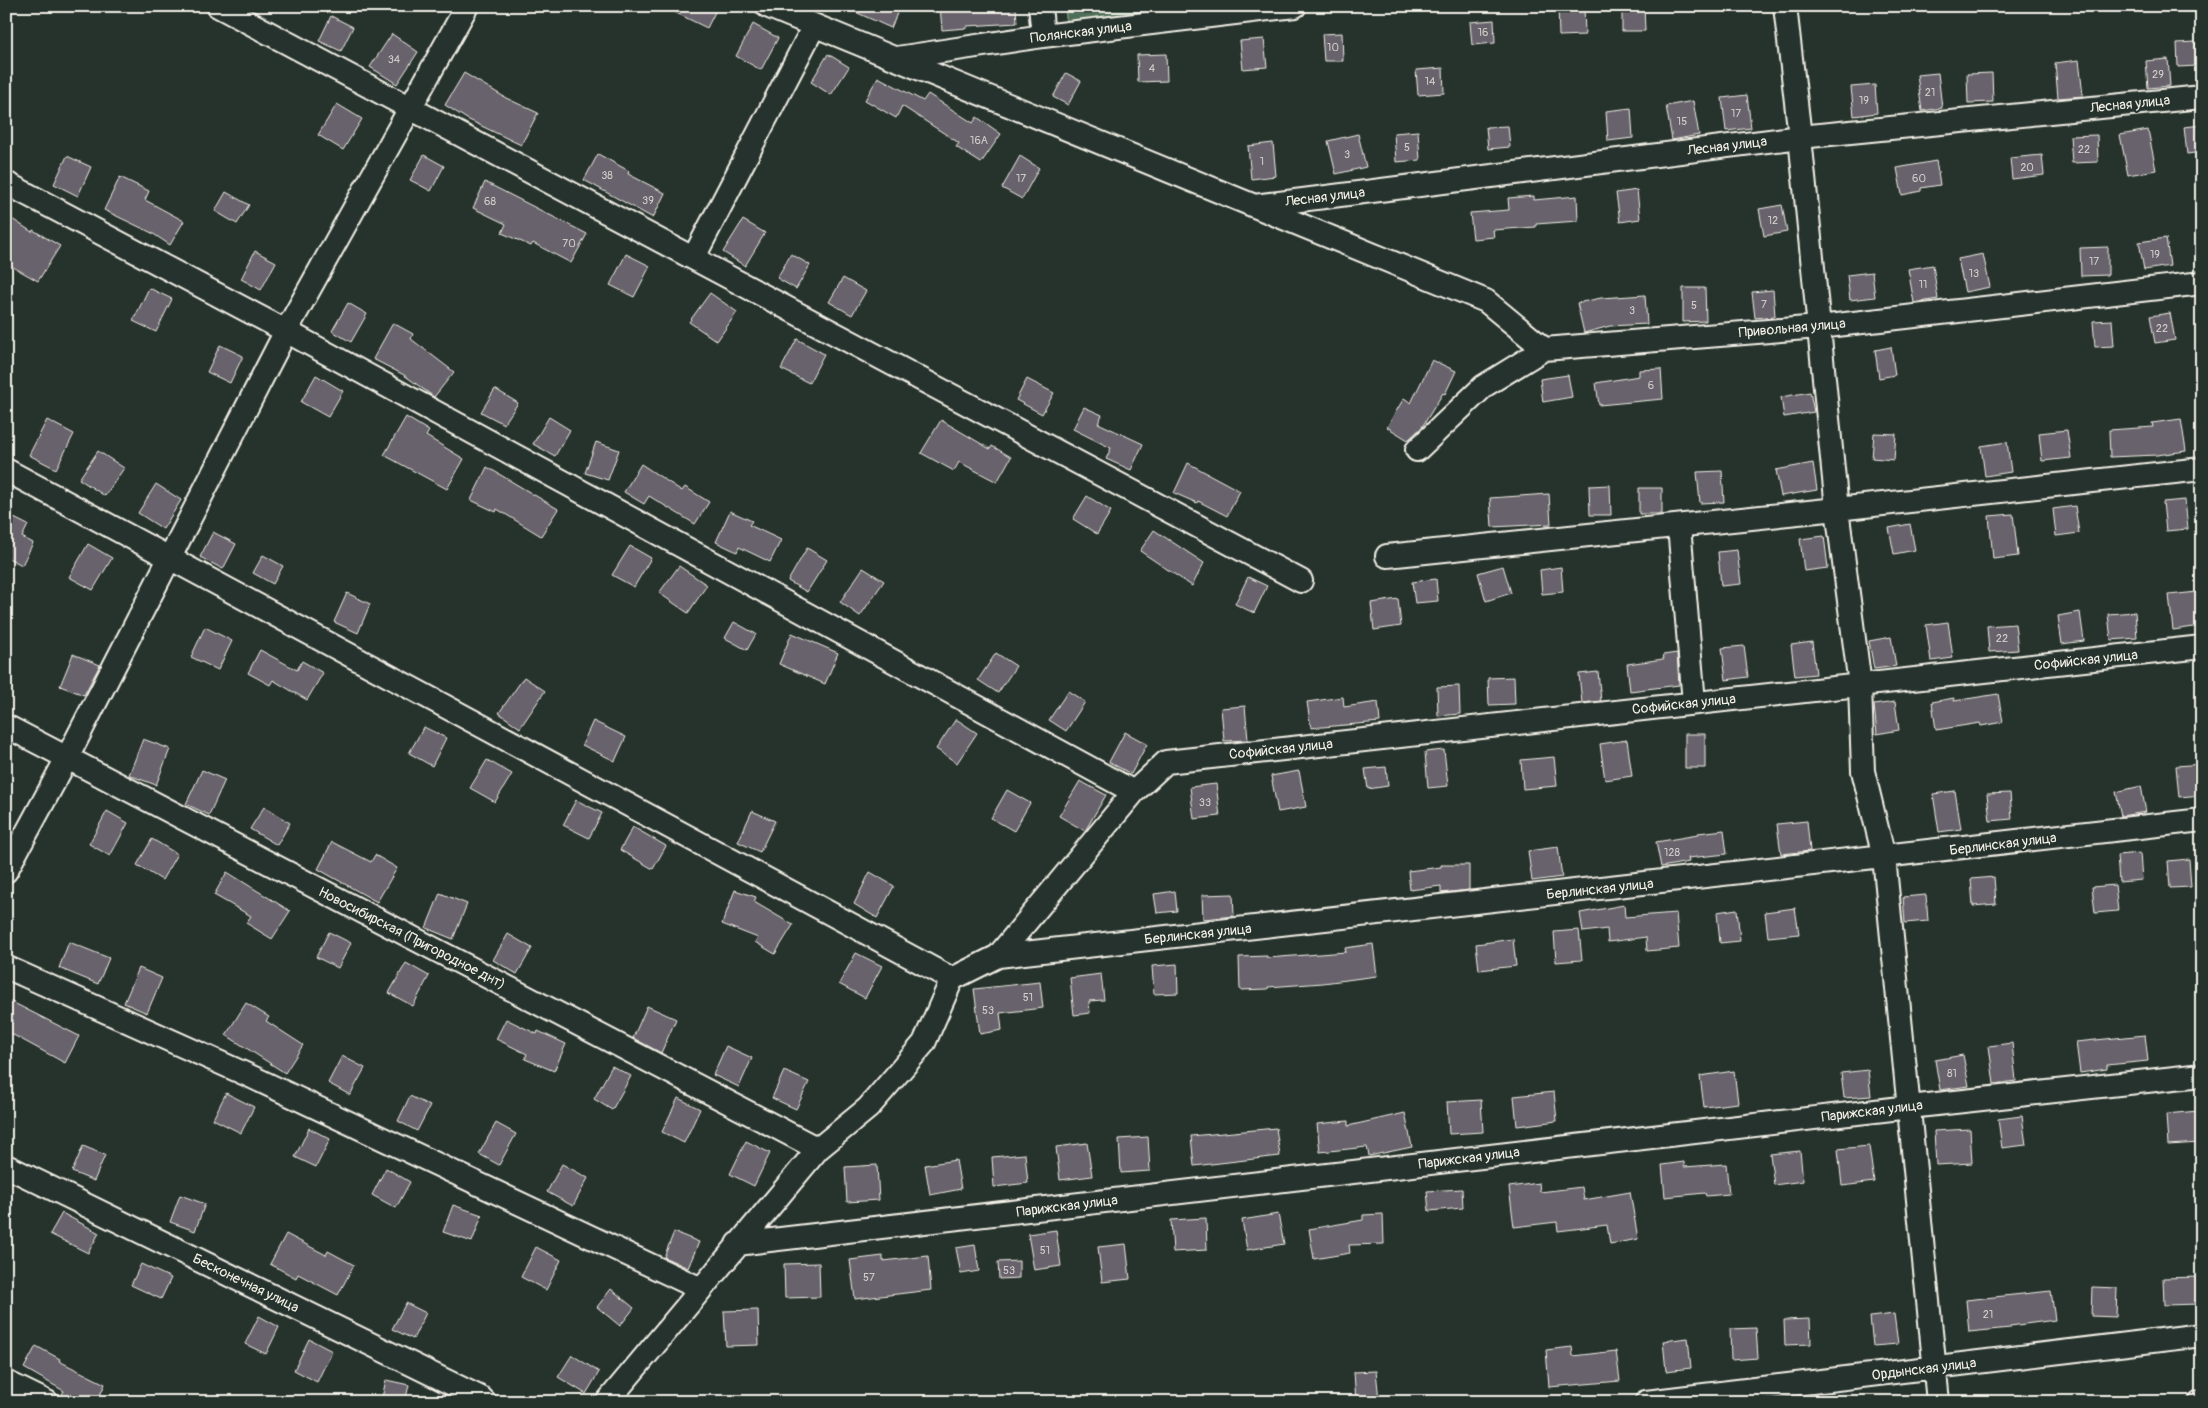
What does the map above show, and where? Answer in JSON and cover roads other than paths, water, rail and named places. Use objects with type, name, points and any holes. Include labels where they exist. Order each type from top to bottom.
[{"type":"street","points":[[218,6],[694,257],[1301,581]]},
{"type":"street","points":[[6,871],[67,758],[286,331],[466,6]]},
{"type":"street","points":[[767,6],[1486,301],[1544,349]]},
{"type":"street","points":[[1040,6],[1043,36]]},
{"type":"street","name":"Полянская улица","points":[[896,58],[1043,36],[1296,6]]},
{"type":"street","points":[[1784,6],[1800,137],[1837,509],[1860,685],[1863,771],[1884,857],[1938,1402]]},
{"type":"street","points":[[694,257],[814,26]]},
{"type":"street","name":"Лесная улица","points":[[1254,206],[1800,137],[2202,97]]},
{"type":"street","points":[[6,183],[286,331],[1134,792],[998,956],[952,979],[924,1043],[868,1108],[818,1149],[607,1402]]},
{"type":"street","name":"Привольная улица","points":[[1418,450],[1484,386],[1544,349],[1819,327],[2202,283]]},
{"type":"street","points":[[1387,556],[1837,509],[2202,468]]},
{"type":"street","points":[[6,470],[952,979]]},
{"type":"street","points":[[1679,526],[1694,703]]},
{"type":"street","name":"Софийская улица","points":[[1134,792],[1166,762],[2202,647]]},
{"type":"street","name":"Новосибирская (Пригородное днт)","points":[[6,726],[818,1149]]},
{"type":"street","name":"Берлинская улица","points":[[998,956],[2202,820]]},
{"type":"street","points":[[6,967],[252,1077],[701,1289]]},
{"type":"street","name":"Парижская улица","points":[[738,1244],[1909,1107],[2202,1075]]},
{"type":"street","name":"Бесконечная улица","points":[[6,1166],[481,1398],[485,1402]]},
{"type":"street","name":"Ордынская улица","points":[[1646,1402],[2202,1335]]},
{"type":"street","points":[[6,1382],[47,1402]]}]
